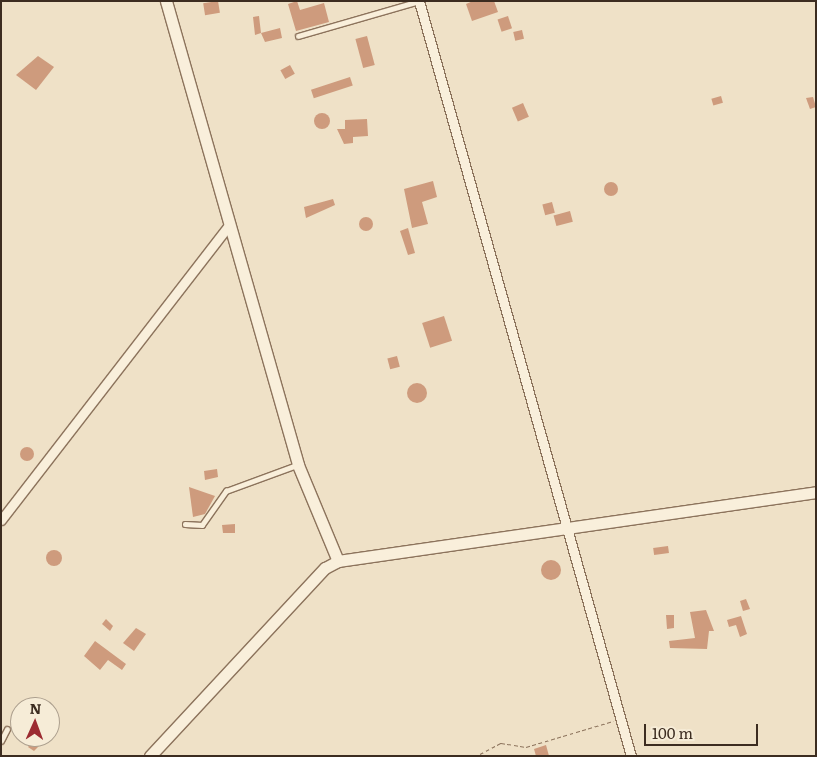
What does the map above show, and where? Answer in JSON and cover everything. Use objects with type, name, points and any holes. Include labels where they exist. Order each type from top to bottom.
[{"type":"street","points":[[166,1],[228,226],[298,465],[338,561]]},
{"type":"street","points":[[419,1],[632,756]]},
{"type":"street","points":[[2,518],[228,226]]},
{"type":"street","points":[[150,756],[326,568],[338,561],[566,526],[816,492]]},
{"type":"lane","points":[[298,36],[419,1]]},
{"type":"lane","points":[[185,524],[202,525],[226,491],[298,465]]},
{"type":"lane","points":[[1,741],[7,730]]},
{"type":"path","points":[[480,754],[501,743],[526,747],[621,718]]},
{"type":"building","points":[[218,1],[220,13],[205,15],[203,3]]},
{"type":"building","points":[[297,1],[300,10],[324,3],[329,22],[296,31],[288,4]]},
{"type":"building","points":[[473,1],[494,1],[498,12],[472,21],[466,4]]},
{"type":"building","points":[[259,16],[261,33],[255,35],[253,17]]},
{"type":"building","points":[[508,16],[512,28],[502,32],[498,19]]},
{"type":"building","points":[[280,28],[282,38],[265,42],[261,33]]},
{"type":"building","points":[[522,30],[524,39],[515,41],[513,32]]},
{"type":"building","points":[[367,36],[375,65],[363,68],[355,39]]},
{"type":"building","points":[[38,56],[54,67],[36,90],[16,75]]},
{"type":"building","points":[[290,65],[295,74],[285,79],[280,70]]},
{"type":"building","points":[[350,77],[353,86],[314,98],[311,90]]},
{"type":"building","points":[[721,96],[723,103],[713,105],[711,99]]},
{"type":"building","points":[[813,97],[816,107],[810,109],[806,98]]},
{"type":"building","points":[[523,103],[529,117],[518,121],[512,108]]},
{"type":"building","points":[[319,113],[325,113],[330,118],[328,127],[319,129],[314,124],[314,118]]},
{"type":"building","points":[[367,119],[368,136],[353,137],[353,143],[344,144],[337,129],[345,129],[345,120]]},
{"type":"building","points":[[433,181],[437,197],[422,202],[428,224],[412,228],[404,189]]},
{"type":"building","points":[[608,182],[614,182],[618,189],[614,196],[608,196],[604,192],[604,186]]},
{"type":"building","points":[[333,199],[335,205],[306,218],[304,207]]},
{"type":"building","points":[[552,202],[555,213],[545,215],[542,205]]},
{"type":"building","points":[[570,211],[573,222],[556,226],[554,215]]},
{"type":"building","points":[[366,217],[371,219],[373,224],[371,229],[366,231],[361,229],[359,224],[361,219]]},
{"type":"building","points":[[408,228],[415,253],[408,255],[400,231]]},
{"type":"building","points":[[444,316],[452,341],[430,348],[422,323]]},
{"type":"building","points":[[397,356],[400,367],[390,369],[387,359]]},
{"type":"building","points":[[417,383],[424,386],[427,393],[424,400],[417,403],[410,400],[407,393],[410,386]]},
{"type":"building","points":[[27,447],[32,449],[34,454],[32,459],[27,461],[22,459],[20,454],[22,449]]},
{"type":"building","points":[[217,469],[218,477],[205,480],[204,471]]},
{"type":"building","points":[[189,487],[215,496],[205,514],[193,517]]},
{"type":"building","points":[[235,524],[235,533],[223,533],[222,525]]},
{"type":"building","points":[[668,546],[669,553],[654,555],[653,548]]},
{"type":"building","points":[[54,550],[60,552],[62,558],[60,564],[54,566],[48,564],[46,558],[48,552]]},
{"type":"building","points":[[551,560],[558,563],[561,570],[558,577],[551,580],[544,577],[541,570],[544,563]]},
{"type":"building","points":[[746,599],[750,609],[743,611],[740,601]]},
{"type":"building","points":[[706,610],[714,631],[709,631],[707,649],[670,648],[669,641],[695,638],[690,612]]},
{"type":"building","points":[[666,615],[674,615],[674,628],[667,629]]},
{"type":"building","points":[[741,616],[747,634],[740,637],[736,625],[729,627],[727,620]]},
{"type":"building","points":[[106,619],[113,626],[110,631],[102,624]]},
{"type":"building","points":[[136,628],[146,634],[134,651],[123,643]]},
{"type":"building","points":[[95,641],[126,664],[122,670],[108,660],[100,670],[84,656]]},
{"type":"building","points":[[546,745],[549,756],[536,756],[534,749]]},
{"type":"building","points":[[28,747],[38,747],[34,751]]}]
